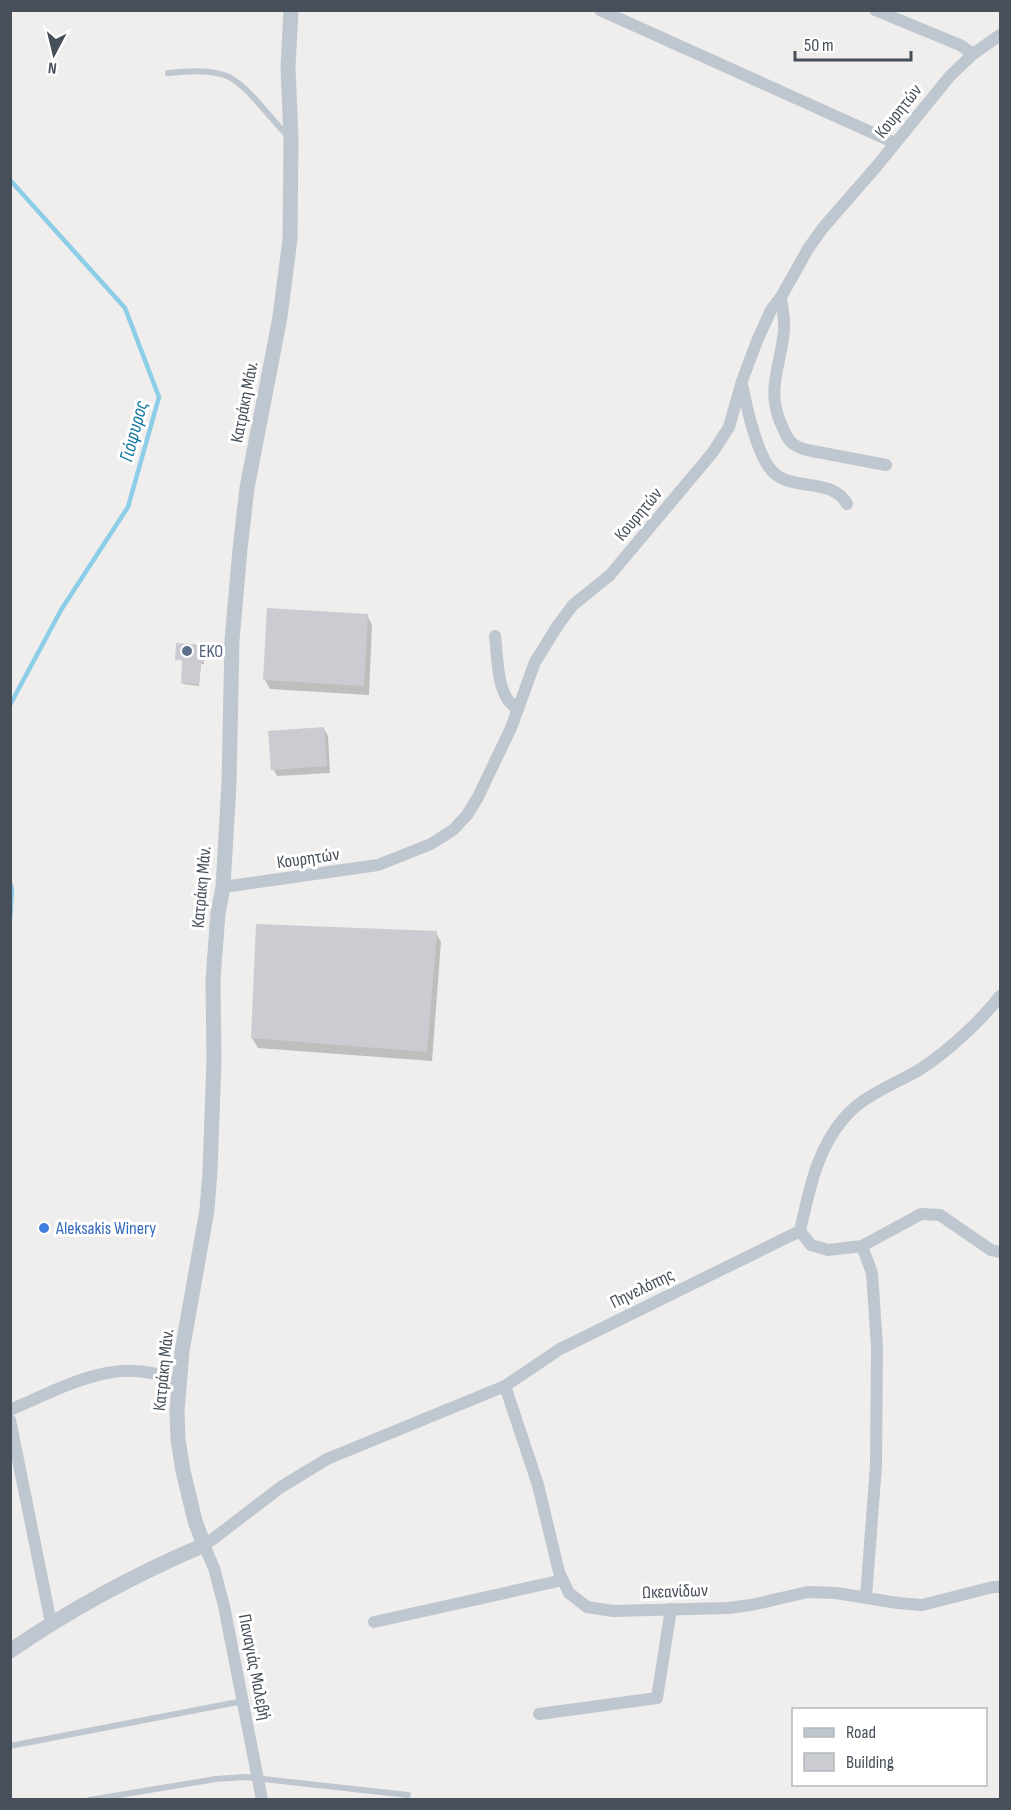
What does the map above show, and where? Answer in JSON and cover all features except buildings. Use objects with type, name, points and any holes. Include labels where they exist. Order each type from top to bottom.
[{"type":"street","name":"Κατράκη Μάν.","points":[[204,1545],[189,1499],[181,1460],[177,1412],[179,1383],[207,1210],[210,1171],[214,1060],[213,980],[229,783],[232,640],[247,488],[285,284],[291,214],[288,68],[291,10]]},
{"type":"street","points":[[600,10],[895,143]]},
{"type":"street","points":[[875,10],[960,45],[973,54]]},
{"type":"street","name":"Κουρητών","points":[[222,887],[378,865],[438,840],[459,824],[473,805],[511,728],[535,662],[569,610],[610,575],[723,438],[732,421],[742,381],[761,331],[771,310],[781,297],[814,239],[950,76],[973,54],[1000,35]]},
{"type":"street","points":[[781,297],[784,327],[773,384],[774,401],[789,441],[807,450],[886,465]]},
{"type":"street","points":[[742,381],[751,421],[771,470],[787,481],[833,490],[842,494],[847,504]]},
{"type":"street","points":[[495,636],[503,688],[508,701],[518,709]]},
{"type":"street","points":[[1000,996],[980,1019],[936,1058],[846,1115],[817,1163],[800,1231],[811,1245],[828,1250],[862,1246],[921,1214],[940,1215],[991,1250],[1000,1252]]},
{"type":"street","name":"Πηνελόπης","points":[[204,1545],[281,1487],[327,1459],[505,1386],[560,1349],[800,1231]]},
{"type":"street","points":[[862,1246],[872,1273],[877,1347],[876,1465],[866,1597]]},
{"type":"street","points":[[10,1410],[94,1374],[132,1369],[167,1377],[179,1383]]},
{"type":"street","name":"Ωκεανίδων","points":[[505,1386],[535,1473],[556,1563],[569,1593],[587,1607],[613,1611],[751,1605],[808,1592],[922,1605],[1000,1587]]},
{"type":"street","points":[[10,1420],[51,1623]]},
{"type":"street","points":[[10,1651],[51,1623],[166,1561],[204,1545]]},
{"type":"street","name":"Παναγιάς Μαλεβή","points":[[204,1545],[218,1579],[262,1800]]},
{"type":"street","points":[[374,1622],[563,1580]]},
{"type":"street","points":[[539,1714],[657,1698],[671,1609]]},
{"type":"lane","points":[[168,73],[203,71],[224,75],[238,82],[291,139]]},
{"type":"lane","points":[[10,1746],[243,1701]]},
{"type":"lane","points":[[89,1800],[216,1779],[259,1778],[408,1795]]},
{"type":"waterway","name":"Γιόφυρος","points":[[10,180],[125,308],[159,397],[128,507],[61,610],[10,705]]},
{"type":"waterway","name":"Γιόφυρος","points":[[10,883],[12,889],[10,921]]},
{"type":"place","name":"EKO","points":[[187,651]]},
{"type":"place","name":"Aleksakis Winery","points":[[44,1228]]}]
